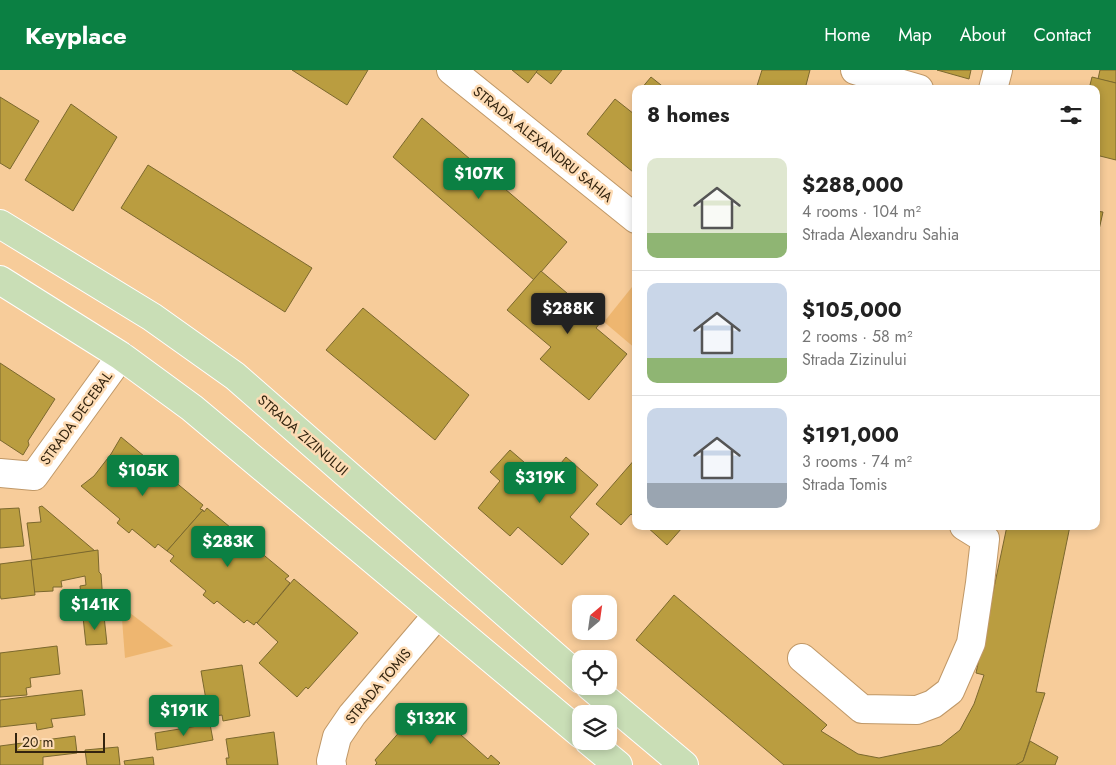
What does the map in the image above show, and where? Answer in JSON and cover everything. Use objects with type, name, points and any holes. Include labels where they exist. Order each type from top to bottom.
[{"type":"main road","name":"STRADA ZIZINULUI","points":[[0,224],[152,317],[235,376],[572,671]]},
{"type":"main road","points":[[0,280],[121,356],[192,408],[572,726]]},
{"type":"main road","points":[[601,695],[684,765]]},
{"type":"main road","points":[[600,750],[618,765]]},
{"type":"street","name":"STRADA ALEXANDRU SAHIA","points":[[450,70],[632,215]]},
{"type":"street","points":[[848,85],[854,70],[905,85]]},
{"type":"street","points":[[994,85],[998,70]]},
{"type":"street","name":"STRADA DECEBAL","points":[[0,473],[34,476],[121,356]]},
{"type":"street","points":[[802,658],[862,709],[917,710],[933,704],[950,691],[971,643],[985,539],[970,530]]},
{"type":"street","name":"STRADA TOMIS","points":[[332,765],[331,760],[337,737],[352,715],[438,614]]},
{"type":"shaded area","points":[[632,287],[632,346],[604,322]]},
{"type":"shaded area","points":[[121,606],[173,646],[125,658]]},
{"type":"building","points":[[292,70],[368,70],[347,105]]},
{"type":"building","points":[[512,70],[538,70],[528,83]]},
{"type":"building","points":[[538,70],[562,70],[551,84],[536,72]]},
{"type":"building","points":[[762,70],[810,70],[806,85],[757,85]]},
{"type":"building","points":[[937,70],[971,70],[969,79]]},
{"type":"building","points":[[1100,70],[1116,70],[1116,83],[1098,79]]},
{"type":"building","points":[[651,77],[661,85],[644,85]]},
{"type":"building","points":[[1092,77],[1116,83],[1116,160],[1100,156],[1100,85],[1090,85]]},
{"type":"building","points":[[0,97],[39,121],[10,169],[0,163]]},
{"type":"building","points":[[615,99],[632,112],[632,171],[587,134]]},
{"type":"building","points":[[71,104],[117,137],[73,211],[25,180]]},
{"type":"building","points":[[422,118],[567,242],[534,280],[393,157]]},
{"type":"building","points":[[148,165],[312,268],[285,312],[121,208]]},
{"type":"building","points":[[1100,212],[1103,212],[1100,225]]},
{"type":"building","points":[[541,271],[601,322],[596,328],[627,354],[589,400],[540,359],[551,347],[507,310]]},
{"type":"building","points":[[363,308],[469,395],[435,440],[326,350]]},
{"type":"building","points":[[0,363],[55,399],[28,441],[29,445],[23,455],[0,440]]},
{"type":"building","points":[[121,437],[203,505],[200,509],[203,510],[167,551],[158,544],[155,548],[132,529],[129,533],[117,523],[120,519],[81,486],[94,476]]},
{"type":"building","points":[[510,450],[546,481],[566,457],[598,485],[570,517],[589,534],[562,565],[518,527],[510,536],[478,508],[500,481],[490,472]]},
{"type":"building","points":[[632,463],[632,515],[621,525],[596,504]]},
{"type":"building","points":[[42,506],[95,551],[32,560],[27,523],[41,522],[39,507]]},
{"type":"building","points":[[19,508],[24,546],[0,548],[0,509]]},
{"type":"building","points":[[207,508],[289,576],[285,579],[290,583],[254,625],[247,620],[244,623],[217,601],[214,604],[203,595],[206,591],[170,561],[174,556],[167,551],[203,510],[204,512]]},
{"type":"building","points":[[650,530],[680,530],[667,545]]},
{"type":"building","points":[[1006,530],[1069,530],[1036,692],[1045,693],[1023,761],[1016,765],[784,765],[636,640],[674,595],[827,725],[821,731],[858,754],[879,758],[941,745],[960,730],[974,704],[984,675],[976,673]]},
{"type":"building","points":[[98,550],[104,616],[83,617],[80,586],[86,585],[85,576],[61,581],[62,587],[53,587],[53,591],[34,592],[31,560]]},
{"type":"building","points":[[31,560],[35,595],[1,599],[0,564]]},
{"type":"building","points":[[294,579],[358,633],[308,689],[306,687],[297,697],[259,663],[278,642],[257,623]]},
{"type":"building","points":[[104,616],[107,644],[86,645],[83,617]]},
{"type":"building","points":[[57,646],[60,674],[30,678],[31,687],[26,688],[27,695],[0,697],[0,653]]},
{"type":"building","points":[[242,665],[250,716],[223,721],[222,715],[209,717],[201,671]]},
{"type":"building","points":[[82,690],[85,715],[51,719],[53,727],[37,730],[36,723],[0,727],[0,700]]},
{"type":"building","points":[[417,706],[421,710],[424,706],[441,722],[443,719],[488,759],[491,755],[500,763],[498,765],[375,765],[377,763],[375,760],[409,721],[406,719]]},
{"type":"building","points":[[210,724],[213,740],[157,750],[155,733]]},
{"type":"building","points":[[274,732],[278,765],[227,765],[226,758],[229,758],[226,739]]},
{"type":"building","points":[[75,736],[77,753],[43,757],[43,765],[0,765],[0,746]]},
{"type":"building","points":[[1030,741],[1058,757],[1055,765],[1016,765],[1023,761]]},
{"type":"building","points":[[118,747],[120,765],[87,765],[85,750]]},
{"type":"building","points":[[153,757],[154,765],[125,765],[124,761]]}]
